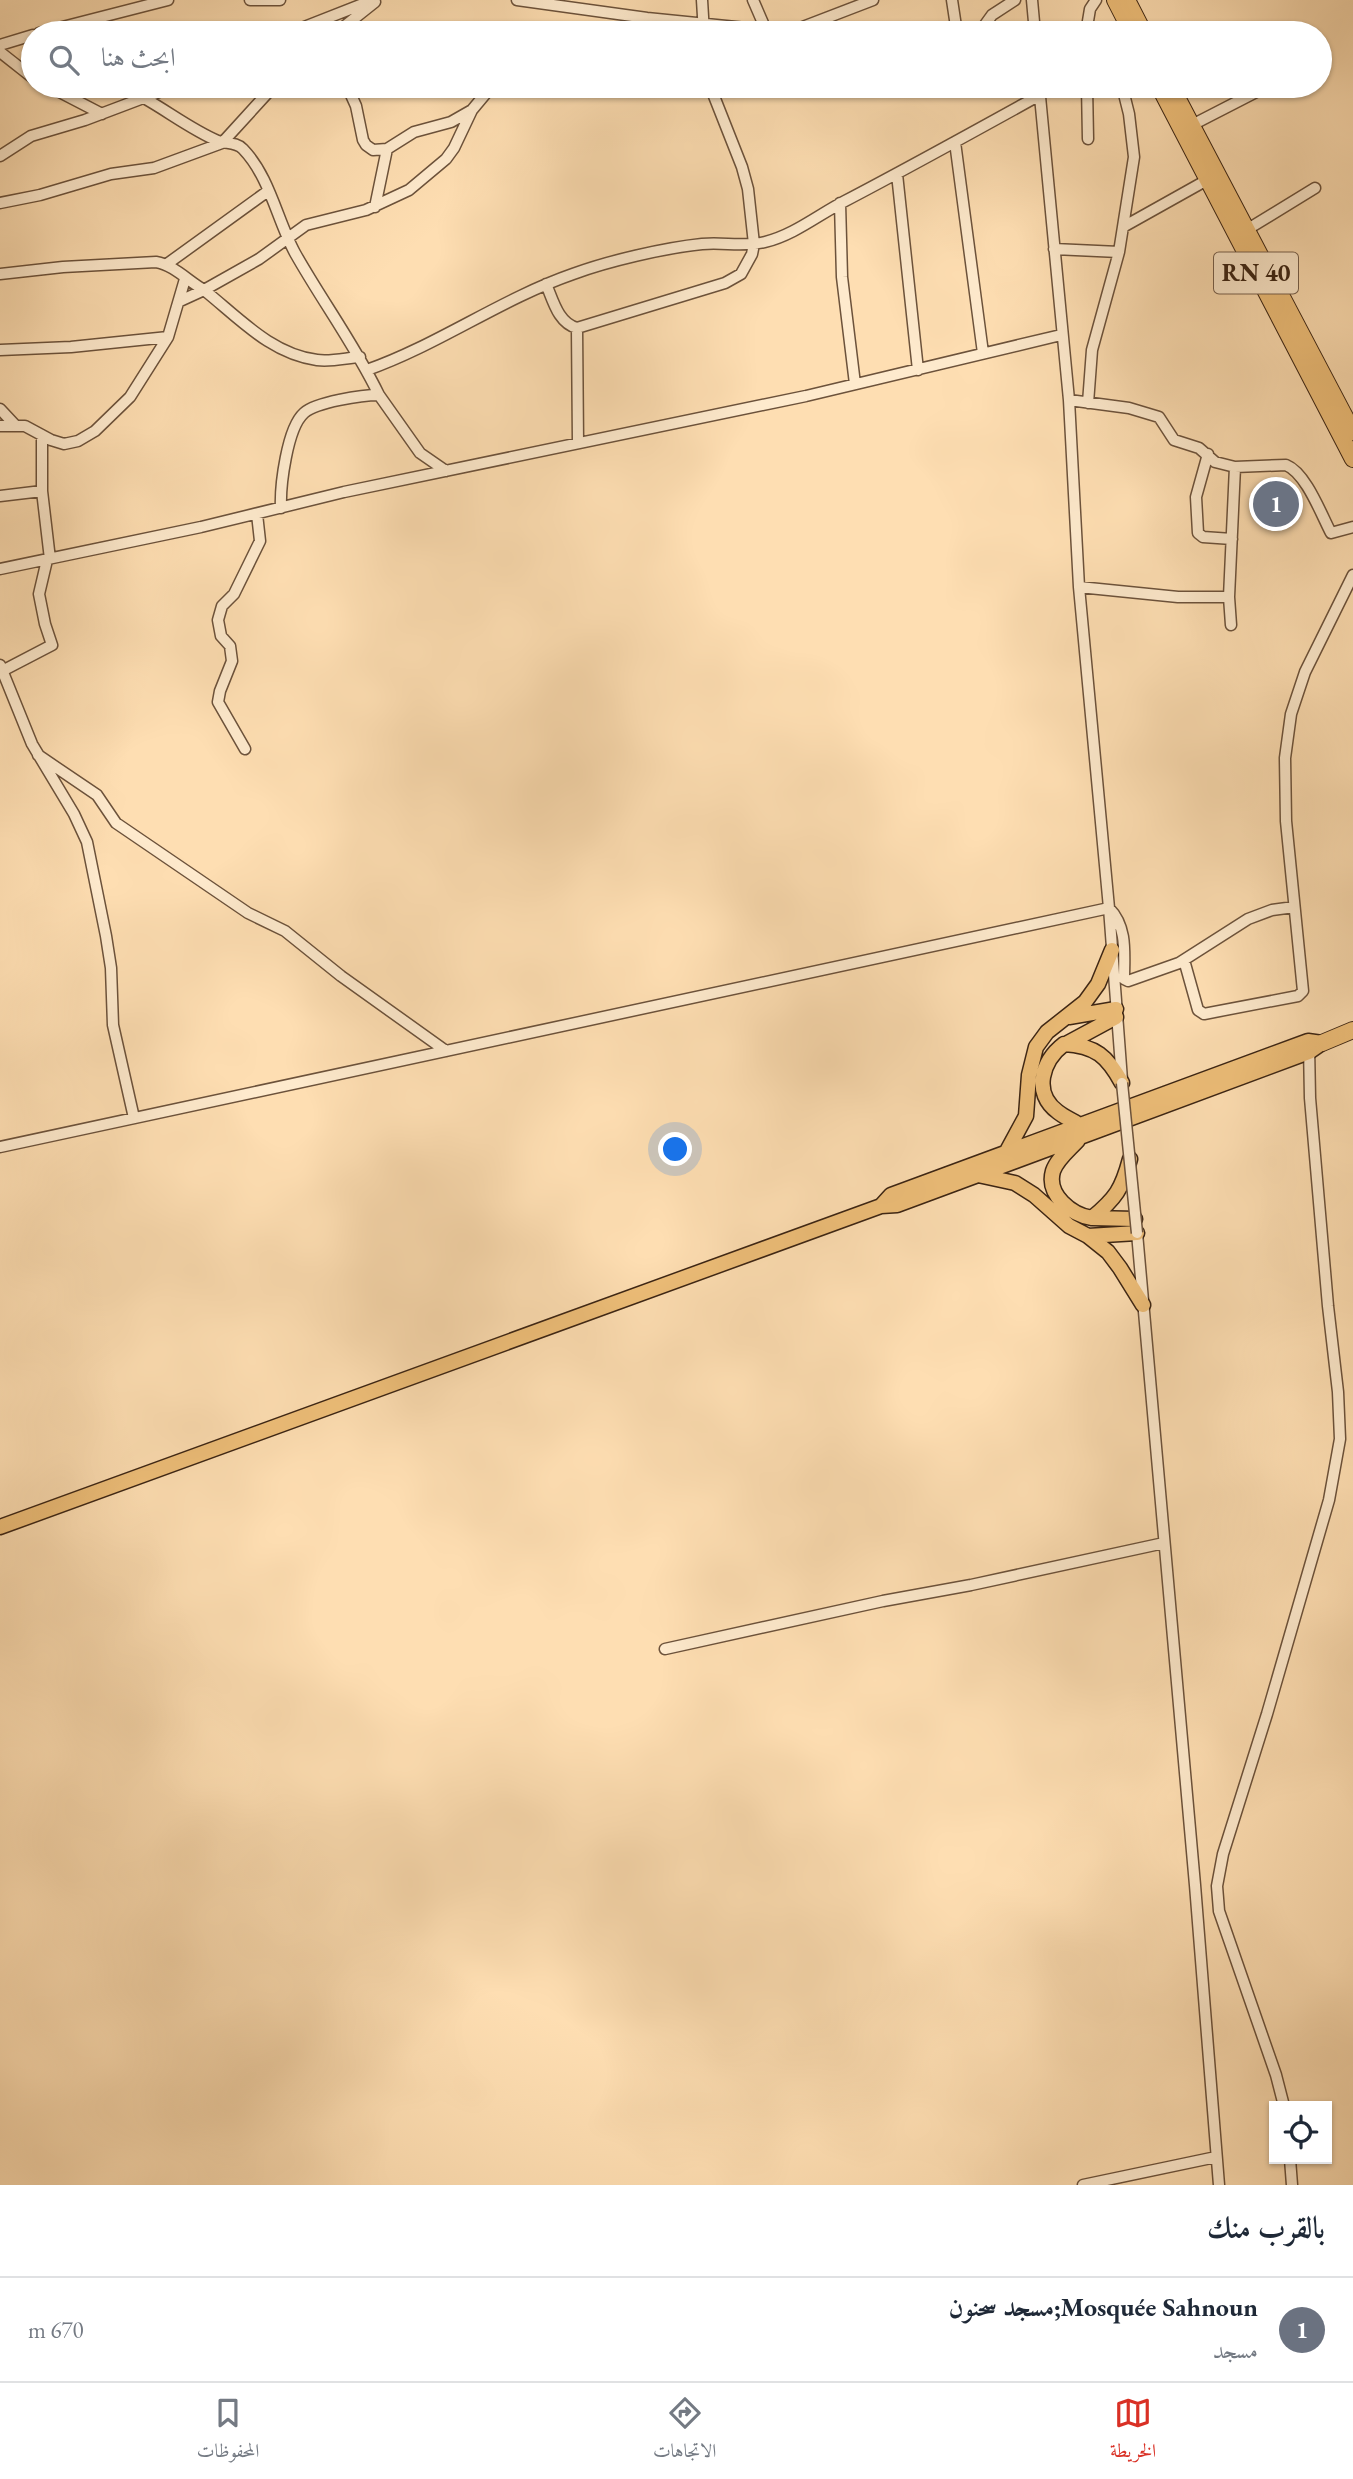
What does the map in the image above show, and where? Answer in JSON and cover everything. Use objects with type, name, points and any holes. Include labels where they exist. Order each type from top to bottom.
[{"type":"highway","points":[[1115,0],[1126,21]]},
{"type":"highway","points":[[1127,0],[1138,21]]},
{"type":"highway","name":"RN 40","points":[[1165,98],[1313,369],[1353,432]]},
{"type":"highway","name":"RN 40","points":[[1177,98],[1248,229],[1353,459]]},
{"type":"highway","points":[[1317,1044],[1353,1030]]},
{"type":"highway","points":[[1317,1044],[1353,1036]]},
{"type":"main road","points":[[1007,1151],[1026,1116],[1029,1075],[1036,1046],[1047,1032],[1085,1002],[1098,984],[1112,950]]},
{"type":"main road","points":[[1068,1017],[1116,1013]]},
{"type":"main road","points":[[1080,1130],[1056,1111],[1046,1098],[1041,1081],[1054,1053],[1116,1013]]},
{"type":"main road","points":[[1065,1044],[1082,1045],[1099,1053],[1112,1064],[1122,1083]]},
{"type":"main road","points":[[0,1527],[881,1206],[897,1205],[1080,1130],[1317,1044]]},
{"type":"main road","points":[[881,1206],[891,1195],[1007,1151],[1080,1130]]},
{"type":"main road","points":[[1080,1130],[1054,1171],[1052,1183],[1059,1198],[1073,1212],[1136,1226]]},
{"type":"main road","points":[[1092,1218],[1112,1202],[1122,1186],[1130,1159]]},
{"type":"main road","points":[[976,1174],[1015,1183],[1034,1195],[1069,1226],[1108,1252],[1143,1305]]},
{"type":"main road","points":[[1088,1237],[1136,1226]]},
{"type":"street","points":[[87,21],[168,0]]},
{"type":"street","points":[[250,0],[280,0]]},
{"type":"street","points":[[320,21],[375,0]]},
{"type":"street","points":[[350,21],[375,0]]},
{"type":"street","points":[[517,0],[663,21]]},
{"type":"street","points":[[624,0],[626,14]]},
{"type":"street","points":[[702,0],[703,21]]},
{"type":"street","points":[[753,0],[763,21]]},
{"type":"street","points":[[841,0],[848,10]]},
{"type":"street","points":[[821,21],[873,0]]},
{"type":"street","points":[[952,0],[955,21]]},
{"type":"street","points":[[988,21],[992,15],[1015,0]]},
{"type":"street","points":[[1032,0],[1034,21]]},
{"type":"street","points":[[1088,21],[1090,9],[1096,0]]},
{"type":"street","points":[[640,21],[647,18]]},
{"type":"street","points":[[0,45],[21,39]]},
{"type":"street","points":[[0,52],[21,69]]},
{"type":"street","points":[[71,98],[102,114]]},
{"type":"street","points":[[0,156],[31,136],[144,98],[222,143]]},
{"type":"street","points":[[222,143],[263,98]]},
{"type":"street","points":[[352,98],[366,145],[373,150],[387,149],[414,132],[445,124],[472,110]]},
{"type":"street","points":[[180,301],[260,259],[315,222],[374,206],[409,190],[446,159],[472,110],[482,98]]},
{"type":"street","points":[[546,284],[563,320],[577,328],[735,279],[747,265],[754,244],[748,189],[715,98]]},
{"type":"street","points":[[367,370],[396,359],[546,284],[594,267],[704,244],[767,242],[806,225],[841,203],[955,142],[1026,98]]},
{"type":"street","points":[[1040,98],[1069,400],[1079,587],[1195,1885],[1219,2185]]},
{"type":"street","points":[[1087,98],[1088,139]]},
{"type":"street","points":[[1088,403],[1093,350],[1119,253],[1134,158],[1125,98]]},
{"type":"street","points":[[1192,125],[1246,98]]},
{"type":"street","points":[[955,142],[983,354]]},
{"type":"street","points":[[0,203],[40,195],[111,174],[154,168],[222,143],[237,144],[245,151],[268,191],[294,252],[360,357],[379,395],[420,453],[446,471]]},
{"type":"street","points":[[374,206],[387,149]]},
{"type":"street","points":[[897,174],[918,370]]},
{"type":"street","points":[[1123,228],[1208,180]]},
{"type":"street","points":[[1248,229],[1315,188]]},
{"type":"street","points":[[167,264],[268,191]]},
{"type":"street","points":[[841,203],[843,288],[855,384]]},
{"type":"street","points":[[1054,249],[1119,253]]},
{"type":"street","points":[[0,274],[63,267],[156,262],[167,264],[204,290],[262,338],[285,352],[320,360],[360,357]]},
{"type":"street","points":[[0,426],[25,426],[64,444],[78,441],[101,426],[131,397],[168,337],[185,279]]},
{"type":"street","points":[[577,328],[578,443]]},
{"type":"street","points":[[0,569],[855,384],[1062,335]]},
{"type":"street","points":[[0,350],[71,347],[168,337]]},
{"type":"street","points":[[281,508],[281,478],[295,428],[303,414],[310,408],[365,395],[379,395]]},
{"type":"street","points":[[1069,400],[1129,408],[1159,417],[1174,440],[1199,448],[1215,462],[1235,467],[1286,465],[1294,468],[1331,533],[1353,527]]},
{"type":"street","points":[[0,410],[15,425]]},
{"type":"street","points":[[42,435],[42,491],[48,560],[39,594],[52,645],[1,668],[38,755],[74,814],[87,842],[111,968],[113,1025],[134,1118]]},
{"type":"street","points":[[1208,454],[1196,497],[1198,533],[1203,537],[1232,539]]},
{"type":"street","points":[[1231,625],[1229,597],[1235,467]]},
{"type":"street","points":[[0,496],[42,491]]},
{"type":"street","points":[[246,749],[218,702],[232,661],[230,646],[221,636],[218,620],[222,606],[234,594],[260,541],[257,514]]},
{"type":"street","points":[[1184,960],[1198,1010],[1202,1013],[1298,996],[1303,991],[1286,821],[1285,758],[1291,715],[1306,671],[1353,575]]},
{"type":"street","points":[[1079,587],[1178,597],[1229,597]]},
{"type":"street","points":[[38,755],[97,795],[116,823],[248,913],[285,931],[341,976],[446,1051]]},
{"type":"street","points":[[1109,908],[1122,926],[1125,981],[1184,960],[1248,919],[1272,910],[1294,907]]},
{"type":"street","points":[[0,1147],[1109,908]]},
{"type":"street","points":[[1283,2101],[1219,1911],[1217,1886],[1223,1854],[1329,1500],[1340,1439],[1338,1392],[1311,1109],[1317,1044]]},
{"type":"street","points":[[665,1649],[1164,1543]]},
{"type":"street","points":[[1195,1885],[1217,1886]]},
{"type":"street","points":[[1083,2185],[1216,2157]]},
{"type":"street","points":[[1290,2164],[1292,2185]]},
{"type":"place","name":"Mosquée Sahnoun;مسجد سحنون","points":[[1276,504]]}]
